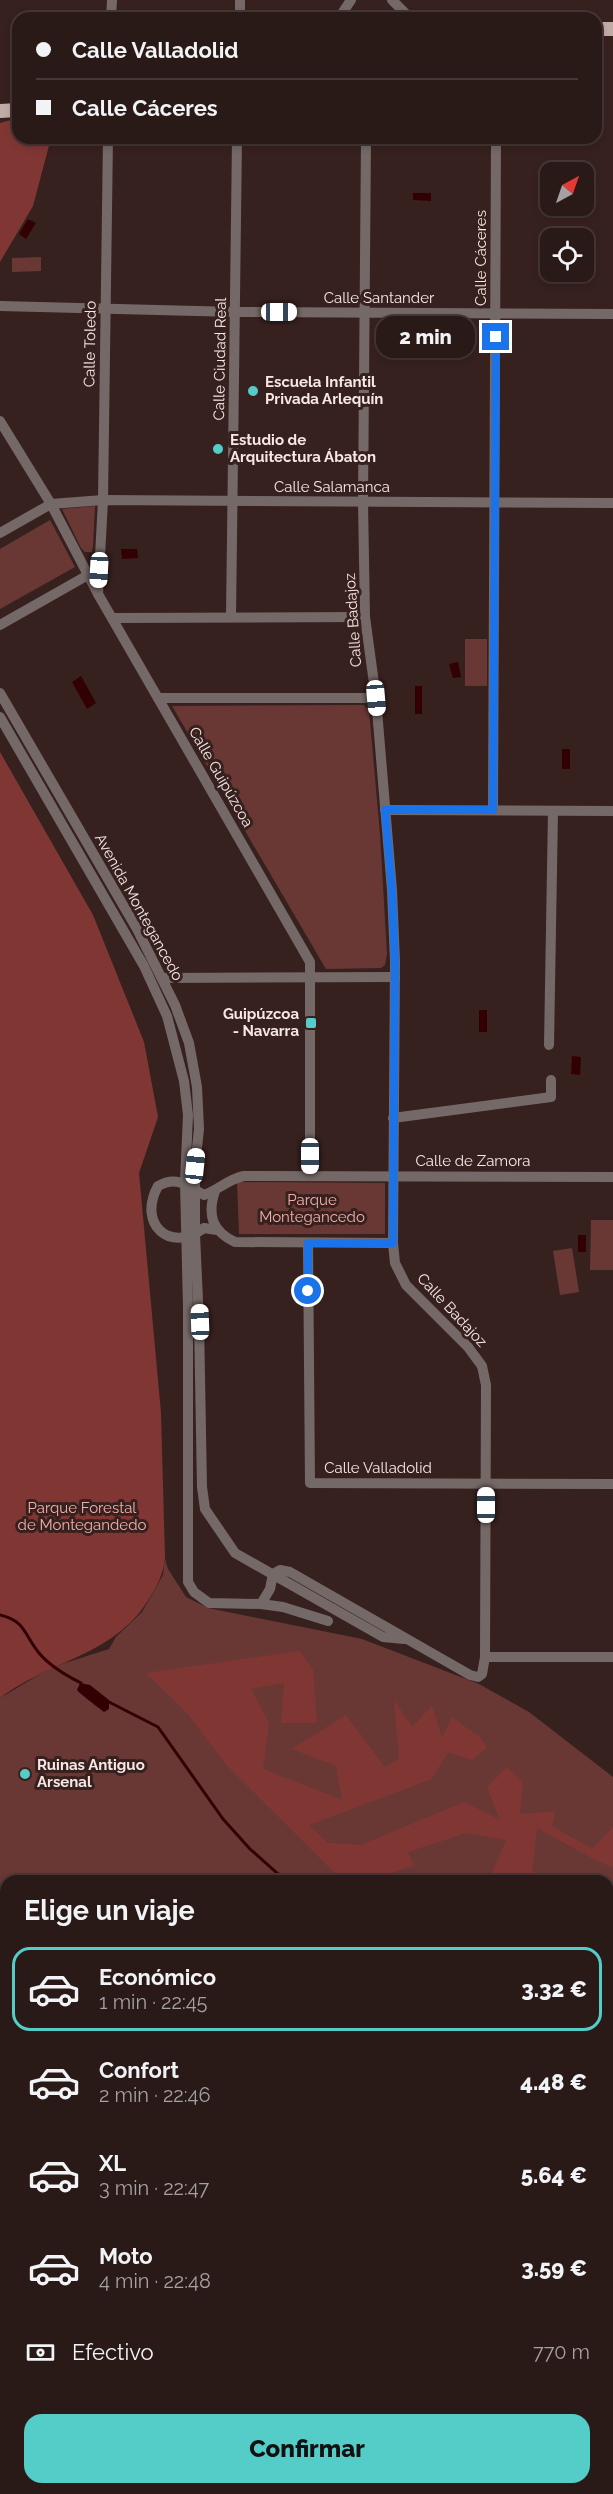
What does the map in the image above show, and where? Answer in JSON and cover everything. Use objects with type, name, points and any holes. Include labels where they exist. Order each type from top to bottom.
[{"type":"street","points":[[392,0],[404,12]]},
{"type":"street","name":"Calle Toledo","points":[[98,594],[103,500],[108,144]]},
{"type":"street","name":"Calle Ciudad Real","points":[[231,617],[237,144]]},
{"type":"street","name":"Calle Badajoz","points":[[366,144],[363,502],[365,617],[376,698],[392,890],[395,977],[393,1243],[395,1263],[406,1285],[468,1347],[482,1366],[486,1385],[485,1657],[480,1676]]},
{"type":"street","name":"Calle Cáceres","points":[[493,810],[496,144]]},
{"type":"street","name":"Calle Santander","points":[[0,306],[236,312],[613,314]]},
{"type":"street","name":"Calle Guipúzcoa","points":[[0,421],[51,504],[98,594],[310,962],[310,1176]]},
{"type":"street","name":"Calle Salamanca","points":[[51,504],[103,500],[613,503]]},
{"type":"street","points":[[0,533],[51,504]]},
{"type":"street","points":[[78,557],[88,558],[100,551]]},
{"type":"street","points":[[0,625],[88,575]]},
{"type":"street","points":[[112,618],[365,617]]},
{"type":"street","name":"Avenida Montegancedo","points":[[0,693],[137,929],[162,978],[189,1043],[197,1087],[199,1129],[190,1236],[188,1308],[188,1582],[194,1592],[209,1603],[261,1604],[298,1611],[328,1621]]},
{"type":"street","points":[[158,698],[376,698]]},
{"type":"street","name":"Avenida Montegancedo","points":[[0,717],[144,966],[167,1016],[184,1081],[188,1115],[185,1182],[200,1322],[202,1487],[205,1509],[235,1553],[273,1574],[280,1570],[290,1572],[404,1639],[470,1675],[480,1676]]},
{"type":"street","points":[[385,810],[613,811]]},
{"type":"street","points":[[549,1045],[553,811]]},
{"type":"street","points":[[162,978],[395,977]]},
{"type":"street","points":[[393,1118],[551,1097],[551,1080]]},
{"type":"street","name":"Calle de Zamora","points":[[215,1191],[224,1183],[244,1176],[613,1177]]},
{"type":"street","points":[[215,1191],[204,1195],[185,1182],[170,1181],[158,1186],[151,1208],[153,1222],[157,1229],[170,1237],[190,1236],[204,1228],[217,1230],[240,1243],[393,1243]]},
{"type":"street","points":[[215,1191],[210,1214],[217,1230]]},
{"type":"street","name":"Calle Valladolid","points":[[308,1243],[310,1483],[613,1484]]},
{"type":"street","points":[[187,1518],[203,1517],[211,1520]]},
{"type":"street","points":[[261,1604],[270,1589],[273,1574]]},
{"type":"street","points":[[485,1657],[613,1657]]},
{"type":"green space","points":[[12,120],[12,144],[49,144],[33,206],[0,262],[0,123]]},
{"type":"green space","points":[[41,257],[41,271],[12,272],[12,258]]},
{"type":"green space","points":[[95,506],[92,552],[85,552],[62,509]]},
{"type":"green space","points":[[50,520],[75,567],[0,609],[0,549]]},
{"type":"green space","points":[[465,639],[487,639],[487,686],[465,686]]},
{"type":"green space","points":[[364,705],[369,710],[380,834],[387,954],[385,965],[381,968],[326,969],[172,706]]},
{"type":"green space","name":"Parque Forestal de Montegandedo","points":[[0,752],[93,915],[144,1042],[158,1117],[139,1173],[161,1413],[165,1559],[160,1579],[150,1597],[120,1632],[81,1655],[19,1685],[0,1698]]},
{"type":"green space","name":"Parque Montegancedo","points":[[237,1182],[385,1183],[385,1234],[239,1234]]},
{"type":"green space","points":[[591,1220],[613,1220],[613,1270],[590,1270]]},
{"type":"green space","points":[[572,1248],[579,1292],[560,1295],[553,1251]]},
{"type":"green space","points":[[165,1559],[168,1569],[186,1597],[208,1608],[362,1639],[479,1684],[529,1712],[613,1777],[613,1875],[0,1875],[0,1698],[42,1673],[109,1649],[116,1637],[142,1612],[163,1575]]},
{"type":"green space","points":[[299,1651],[313,1669],[317,1723],[281,1723],[284,1683],[251,1689],[269,1723],[263,1769],[342,1800],[336,1766],[292,1749],[346,1715],[385,1767],[399,1759],[394,1700],[412,1727],[432,1706],[442,1738],[452,1717],[481,1738],[487,1748],[472,1760],[448,1752],[432,1779],[309,1825],[328,1843],[361,1845],[464,1802],[500,1820],[487,1787],[507,1767],[523,1783],[520,1814],[555,1811],[552,1826],[592,1849],[613,1827],[613,1867],[599,1862],[537,1828],[532,1871],[541,1875],[491,1875],[506,1840],[466,1833],[408,1852],[414,1866],[384,1875],[337,1875],[227,1766],[187,1713],[146,1673]]},
{"type":"shaded area","points":[[413,193],[431,193],[431,201],[413,200]]},
{"type":"shaded area","points":[[28,219],[36,223],[26,239],[19,234]]},
{"type":"shaded area","points":[[121,549],[137,549],[138,558],[122,559]]},
{"type":"shaded area","points":[[458,662],[461,677],[453,678],[449,664]]},
{"type":"shaded area","points":[[81,676],[96,703],[87,709],[72,682]]},
{"type":"shaded area","points":[[415,686],[422,686],[422,714],[415,714]]},
{"type":"shaded area","points":[[562,749],[570,749],[570,769],[562,769]]},
{"type":"shaded area","points":[[479,1010],[487,1010],[487,1032],[479,1032]]},
{"type":"shaded area","points":[[572,1056],[581,1057],[580,1075],[571,1074]]},
{"type":"shaded area","points":[[578,1235],[586,1235],[586,1252],[578,1252]]},
{"type":"shaded area","points":[[80,1683],[90,1685],[109,1700],[109,1709],[104,1712],[79,1692],[77,1690]]},
{"type":"waterway","points":[[0,1615],[20,1625],[43,1657],[58,1670],[81,1683]]},
{"type":"waterway","points":[[109,1702],[158,1727],[223,1819],[250,1849],[280,1875]]},
{"type":"place","name":"Escuela Infantil Privada Arlequín","points":[[253,391]]},
{"type":"place","name":"Estudio de Arquitectura Ábaton","points":[[218,449]]},
{"type":"place","name":"Guipúzcoa - Navarra","points":[[311,1023]]},
{"type":"place","name":"Ruinas Antiguo Arsenal","points":[[25,1774]]},
{"type":"route","points":[[308,1291],[308,1243],[393,1243],[395,961],[385,810],[493,810],[493,503],[496,337]]}]
